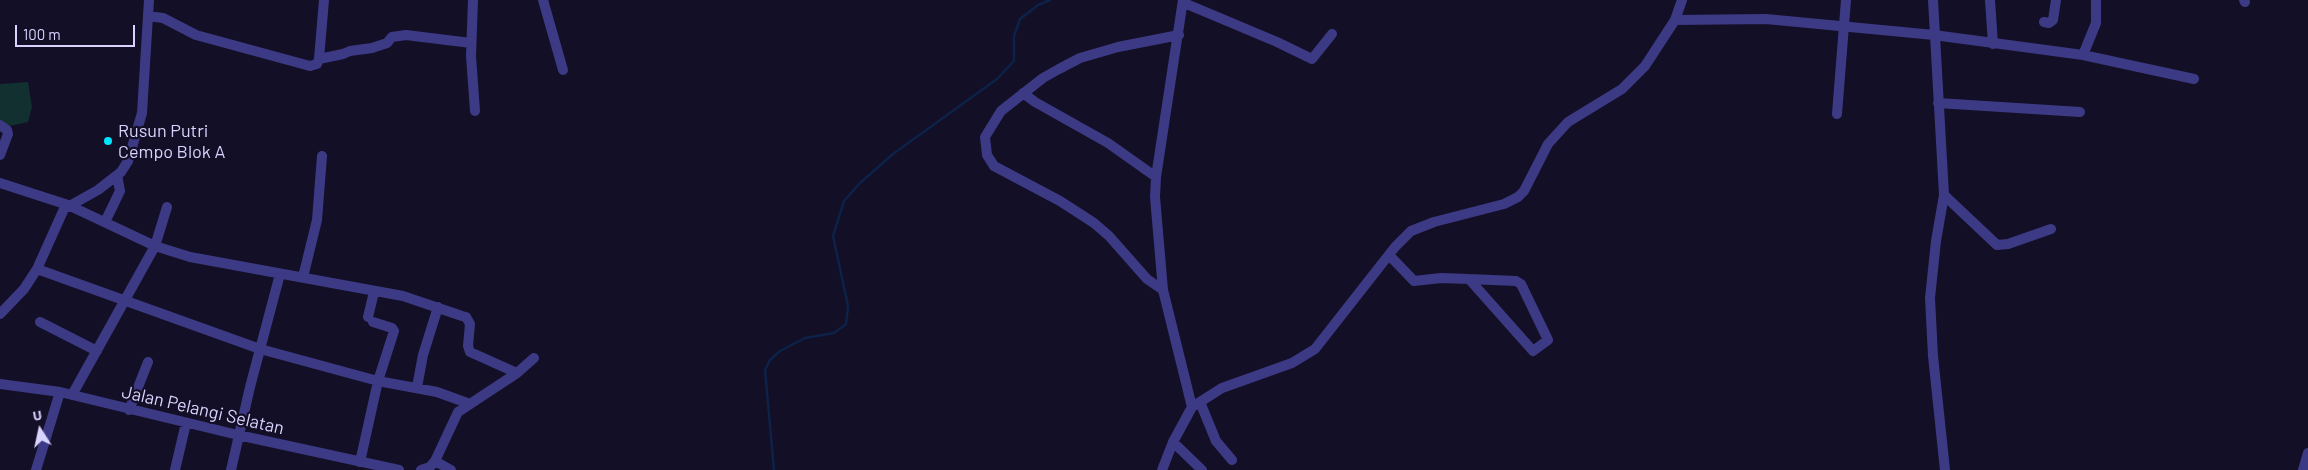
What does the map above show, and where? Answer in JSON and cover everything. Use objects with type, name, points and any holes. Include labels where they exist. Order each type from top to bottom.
[{"type":"street","points":[[0,314],[24,289],[37,269],[61,214],[68,205],[98,190],[117,175],[128,161],[139,127],[143,100],[148,0]]},
{"type":"street","points":[[148,16],[163,18],[196,35],[310,66],[317,64],[319,59],[324,0]]},
{"type":"street","points":[[473,0],[471,44],[475,112]]},
{"type":"street","points":[[543,0],[563,70]]},
{"type":"street","points":[[1162,470],[1173,442],[1196,404],[1222,388],[1304,357],[1314,349],[1405,237],[1420,227],[1504,204],[1518,197],[1524,191],[1548,144],[1568,122],[1622,89],[1637,76],[1656,51],[1675,20],[1682,0]]},
{"type":"street","points":[[1838,114],[1846,0]]},
{"type":"street","points":[[1932,0],[1944,194],[1936,241],[1930,298],[1933,356],[1945,470]]},
{"type":"street","points":[[1990,0],[1993,44]]},
{"type":"street","points":[[2044,22],[2049,23],[2053,20],[2056,0]]},
{"type":"street","points":[[2083,55],[2096,23],[2096,0]]},
{"type":"street","points":[[1232,460],[1216,441],[1196,404],[1162,290],[1156,213],[1156,177],[1184,1],[1277,42],[1308,58],[1316,57],[1332,34]]},
{"type":"street","points":[[1675,20],[1766,20],[1934,34],[1993,44],[2083,55],[2194,79]]},
{"type":"street","points":[[319,59],[343,54],[347,51],[372,48],[386,43],[392,37],[406,34],[471,44]]},
{"type":"street","points":[[1162,290],[1147,279],[1109,236],[1094,223],[1060,201],[994,166],[989,161],[985,147],[985,137],[1001,111],[1043,78],[1080,58],[1118,47],[1179,35]]},
{"type":"street","points":[[1024,93],[1035,102],[1108,143],[1156,177]]},
{"type":"street","points":[[1938,103],[2080,112]]},
{"type":"street","points":[[0,125],[7,130],[8,134],[0,155]]},
{"type":"street","points":[[303,277],[317,220],[322,156]]},
{"type":"street","points":[[105,222],[120,191],[117,175]]},
{"type":"street","points":[[0,183],[68,205],[155,246],[190,256],[403,296],[466,317],[470,324],[468,346],[470,352],[517,373]]},
{"type":"street","points":[[1944,194],[1997,245],[2008,244],[2051,229]]},
{"type":"street","points":[[72,395],[155,246],[167,207]]},
{"type":"street","points":[[1390,256],[1414,281],[1441,278],[1469,279],[1516,282],[1521,284],[1548,340],[1533,351],[1469,279]]},
{"type":"street","points":[[37,269],[260,350],[378,381],[417,387],[452,396],[470,404]]},
{"type":"street","points":[[231,470],[280,274]]},
{"type":"street","points":[[360,462],[378,381],[394,330],[371,320],[374,292]]},
{"type":"street","points":[[417,387],[423,355],[438,307]]},
{"type":"street","points":[[40,322],[97,350]]},
{"type":"street","points":[[421,470],[430,467],[435,461],[458,412],[517,373],[534,358]]},
{"type":"street","points":[[129,410],[148,362]]},
{"type":"street","name":"Jalan Pelangi Selatan","points":[[0,384],[60,392],[238,436],[399,470]]},
{"type":"street","points":[[36,470],[60,392]]},
{"type":"street","points":[[176,470],[186,423]]},
{"type":"street","points":[[1173,442],[1202,470]]},
{"type":"street","points":[[2304,470],[2308,452]]},
{"type":"street","points":[[435,461],[451,470]]},
{"type":"green space","points":[[28,82],[32,107],[28,122],[10,126],[0,121],[0,84]]},
{"type":"waterway","points":[[774,470],[765,370],[770,360],[780,351],[805,338],[834,333],[846,324],[848,306],[833,236],[844,201],[860,183],[893,154],[997,79],[1014,61],[1014,36],[1020,19],[1038,5],[1050,0]]},
{"type":"place","name":"Rusun Putri Cempo Blok A","points":[[108,141]]}]
